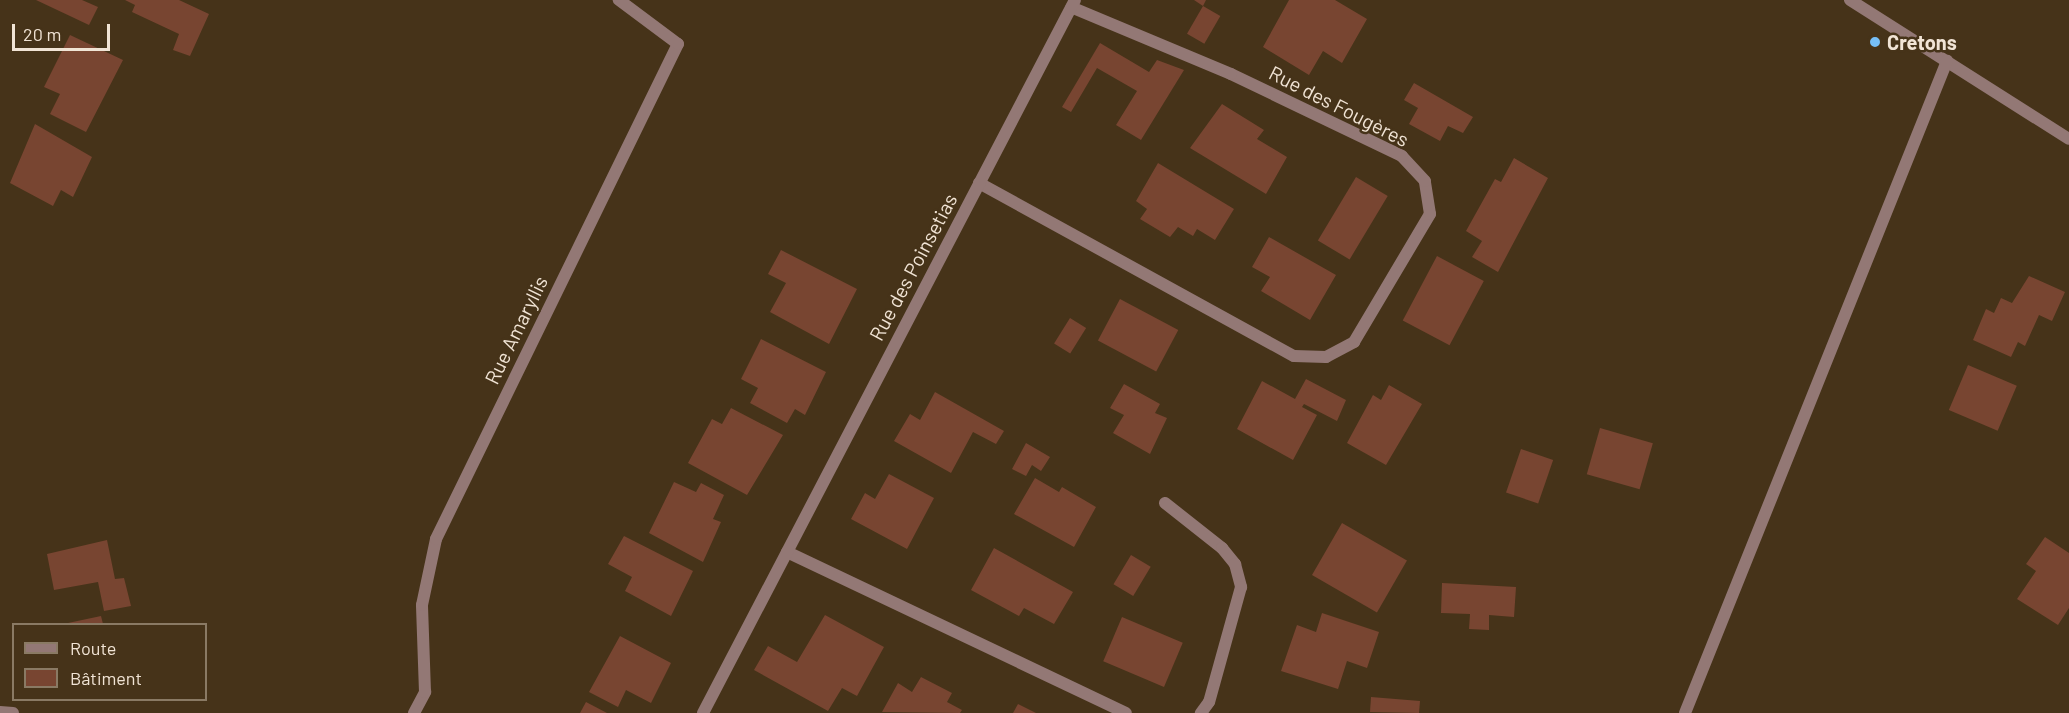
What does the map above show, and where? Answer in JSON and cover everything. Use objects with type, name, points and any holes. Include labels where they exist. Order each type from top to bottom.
[{"type":"street","name":"Rue Amaryllis","points":[[414,713],[425,692],[422,605],[436,539],[678,44],[619,0]]},
{"type":"street","points":[[1850,0],[2069,139]]},
{"type":"street","name":"Rue des Fougères","points":[[979,183],[1294,356],[1326,357],[1354,342],[1430,214],[1425,182],[1401,156],[1230,74],[1073,4]]},
{"type":"street","name":"Rue des Poinsetias","points":[[703,713],[1073,4]]},
{"type":"street","points":[[1685,713],[1947,61]]},
{"type":"street","points":[[1165,503],[1222,548],[1235,564],[1241,587],[1209,702],[1201,713]]},
{"type":"street","points":[[787,552],[1126,713]]},
{"type":"street","points":[[0,712],[13,713]]},
{"type":"building","points":[[36,0],[82,0],[98,7],[89,25]]},
{"type":"building","points":[[125,0],[179,0],[209,14],[190,56],[173,50],[179,34],[132,12],[135,5]]},
{"type":"building","points":[[1194,0],[1206,0],[1203,6]]},
{"type":"building","points":[[1289,0],[1335,0],[1367,19],[1342,63],[1323,51],[1309,75],[1263,47]]},
{"type":"building","points":[[1203,6],[1220,16],[1204,44],[1187,34]]},
{"type":"building","points":[[70,35],[123,60],[86,132],[50,114],[60,94],[44,87]]},
{"type":"building","points":[[1100,43],[1149,72],[1157,60],[1184,70],[1141,140],[1116,125],[1137,91],[1097,68],[1071,112],[1062,107]]},
{"type":"building","points":[[1414,83],[1473,117],[1463,133],[1448,126],[1440,141],[1409,124],[1418,108],[1404,100]]},
{"type":"building","points":[[1222,104],[1264,130],[1257,139],[1287,157],[1266,194],[1190,148]]},
{"type":"building","points":[[35,124],[92,157],[73,197],[61,190],[53,206],[10,183]]},
{"type":"building","points":[[1514,158],[1548,178],[1498,272],[1472,257],[1482,241],[1466,231],[1495,179],[1501,182]]},
{"type":"building","points":[[1158,163],[1234,209],[1215,240],[1197,229],[1193,236],[1178,227],[1170,237],[1140,219],[1147,209],[1136,201]]},
{"type":"building","points":[[1356,177],[1388,196],[1350,259],[1318,240]]},
{"type":"building","points":[[1269,237],[1336,275],[1310,320],[1261,291],[1270,277],[1252,267]]},
{"type":"building","points":[[781,250],[857,289],[829,344],[770,312],[786,283],[768,274]]},
{"type":"building","points":[[1437,256],[1484,281],[1450,345],[1403,320]]},
{"type":"building","points":[[2029,276],[2065,292],[2052,321],[2039,315],[2025,346],[2018,342],[2011,357],[1973,340],[1986,309],[1994,313],[2001,298],[2012,303]]},
{"type":"building","points":[[1120,299],[1178,330],[1156,371],[1098,340]]},
{"type":"building","points":[[1070,318],[1086,328],[1070,354],[1054,343]]},
{"type":"building","points":[[761,339],[826,372],[805,415],[795,409],[787,423],[750,403],[758,388],[741,379]]},
{"type":"building","points":[[1968,365],[2017,386],[1998,431],[1949,410]]},
{"type":"building","points":[[1306,379],[1346,400],[1337,421],[1304,404],[1302,407],[1317,415],[1293,460],[1237,429],[1262,381],[1295,399]]},
{"type":"building","points":[[1124,384],[1160,404],[1155,413],[1167,418],[1150,454],[1113,433],[1124,415],[1110,408]]},
{"type":"building","points":[[1389,385],[1422,404],[1386,465],[1347,443],[1373,395],[1381,400]]},
{"type":"building","points":[[935,392],[1004,431],[996,444],[973,432],[951,473],[894,441],[910,414],[920,420]]},
{"type":"building","points":[[731,408],[783,435],[747,495],[688,463],[712,419],[722,424]]},
{"type":"building","points":[[1600,428],[1653,443],[1640,489],[1587,474]]},
{"type":"building","points":[[1026,443],[1050,457],[1041,471],[1032,465],[1026,476],[1012,469]]},
{"type":"building","points":[[1521,449],[1553,460],[1538,504],[1506,492]]},
{"type":"building","points":[[889,474],[934,498],[907,549],[851,519],[865,493],[875,499]]},
{"type":"building","points":[[1035,478],[1059,492],[1062,487],[1096,507],[1074,547],[1014,514]]},
{"type":"building","points":[[674,482],[696,492],[701,483],[724,495],[713,519],[721,522],[703,562],[649,533]]},
{"type":"building","points":[[1342,523],[1407,560],[1377,612],[1312,575]]},
{"type":"building","points":[[624,536],[693,571],[671,616],[625,591],[632,577],[608,564]]},
{"type":"building","points":[[2045,537],[2069,553],[2069,608],[2058,625],[2017,599],[2036,571],[2026,564]]},
{"type":"building","points":[[107,540],[115,579],[124,578],[131,606],[104,611],[98,582],[54,590],[47,554]]},
{"type":"building","points":[[994,548],[1073,592],[1054,624],[1024,608],[1019,616],[971,590]]},
{"type":"building","points":[[1131,555],[1151,567],[1133,596],[1113,584]]},
{"type":"building","points":[[1442,583],[1516,587],[1514,617],[1489,615],[1489,630],[1469,629],[1470,614],[1441,613]]},
{"type":"building","points":[[1322,613],[1379,632],[1367,668],[1347,661],[1338,689],[1281,671],[1297,625],[1316,632]]},
{"type":"building","points":[[825,615],[884,647],[857,696],[842,688],[828,711],[754,670],[768,646],[797,662]]},
{"type":"building","points":[[101,616],[103,623],[68,623]]},
{"type":"building","points":[[1122,617],[1183,643],[1164,687],[1103,661]]},
{"type":"building","points":[[620,636],[671,663],[651,703],[626,690],[618,707],[589,692]]},
{"type":"building","points":[[921,677],[952,693],[947,702],[962,710],[960,713],[882,712],[898,683],[912,692]]},
{"type":"building","points":[[1371,697],[1420,701],[1419,713],[1370,712]]},
{"type":"building","points":[[586,702],[607,713],[580,713]]},
{"type":"building","points":[[1018,704],[1036,713],[1013,713]]},
{"type":"place","name":"Cretons","points":[[1875,42]]}]
